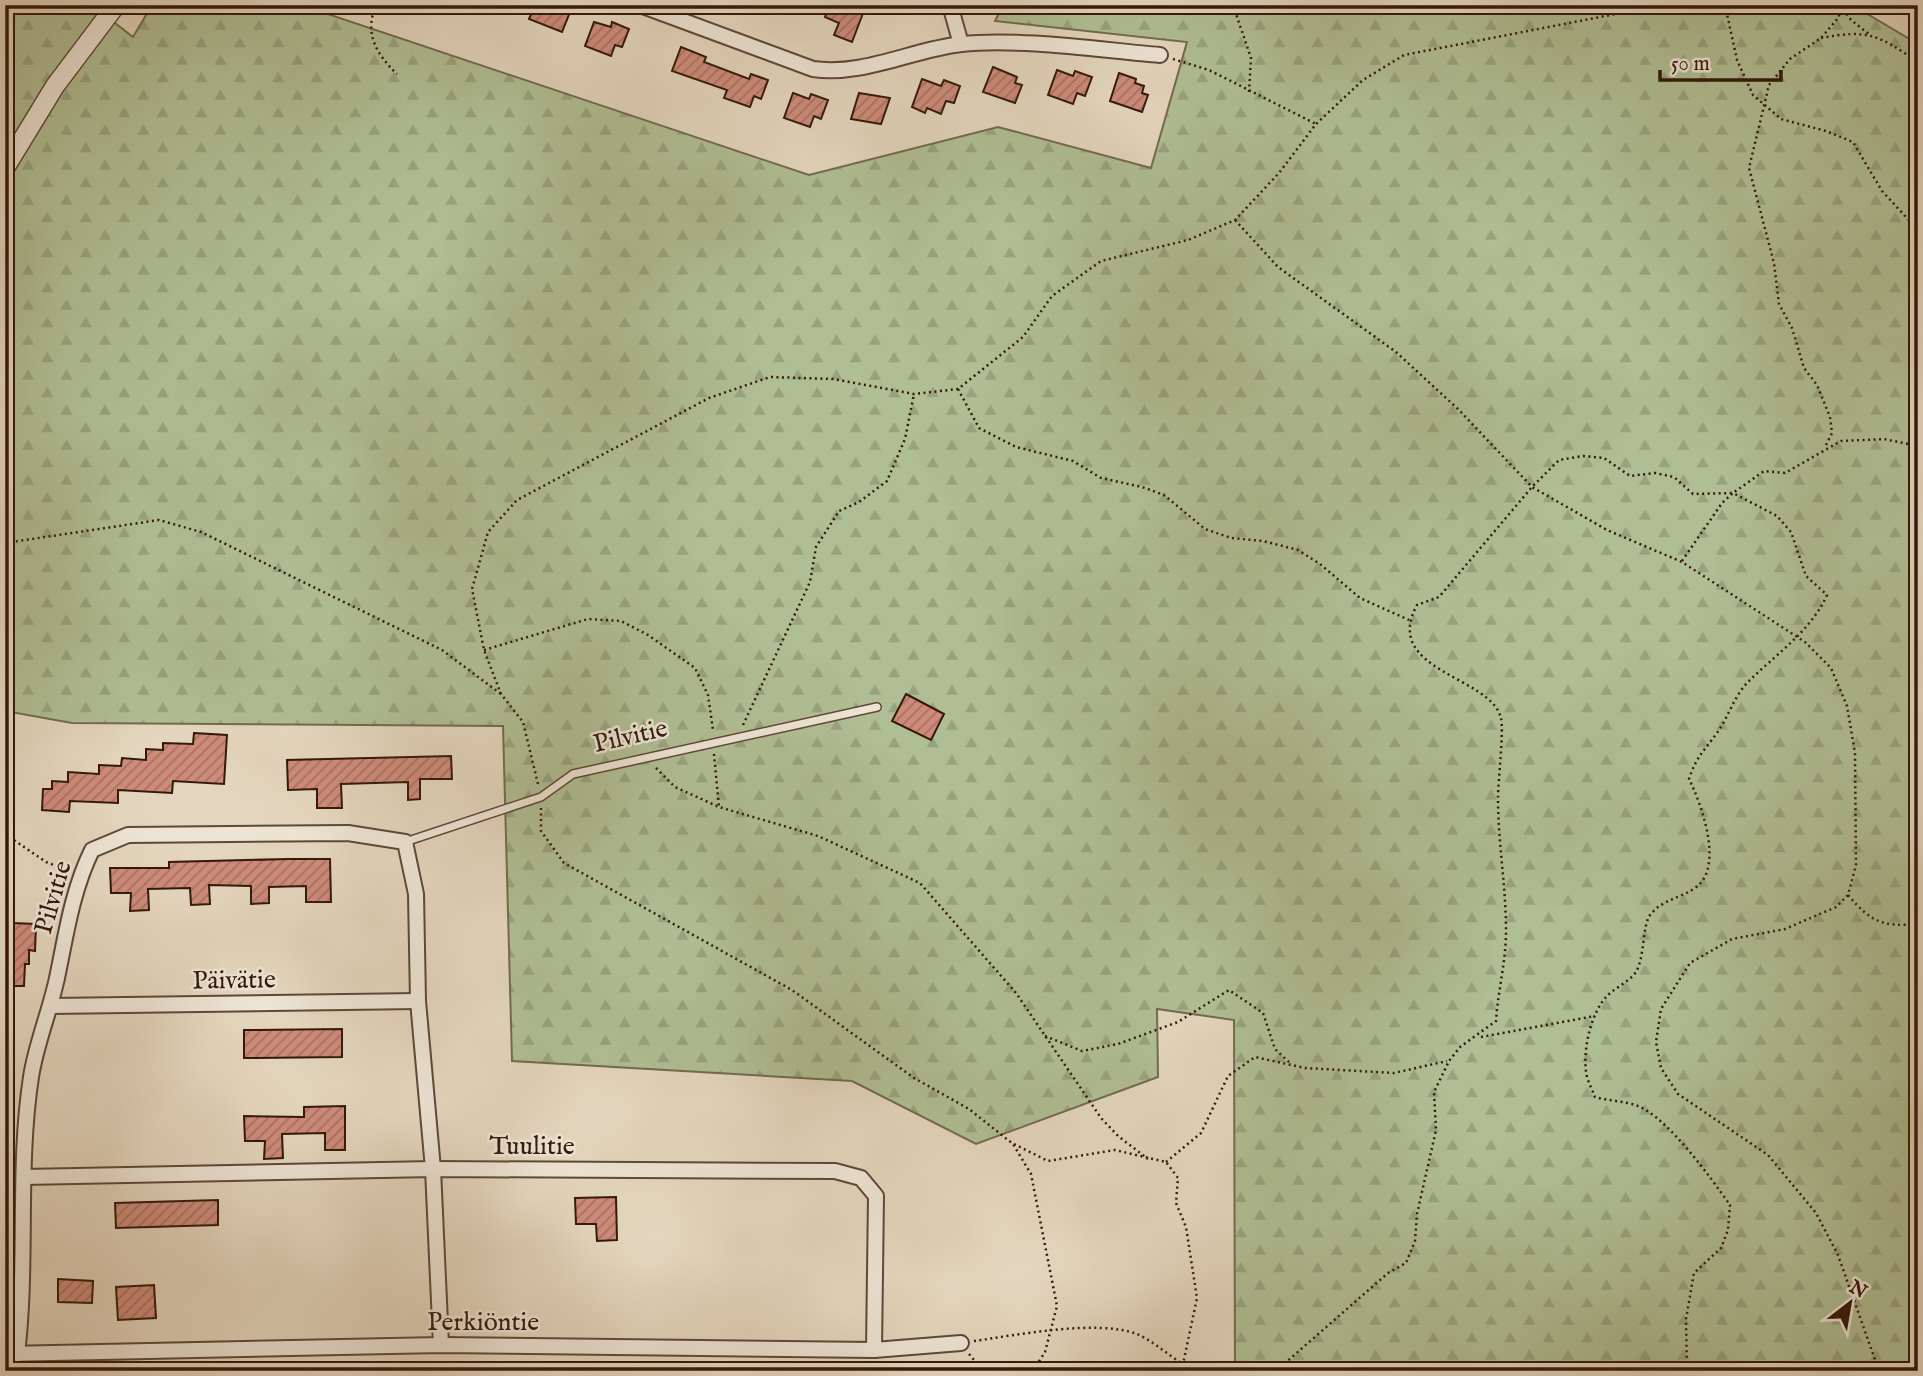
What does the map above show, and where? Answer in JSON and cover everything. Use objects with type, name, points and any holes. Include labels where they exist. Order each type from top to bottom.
[{"type":"street","points":[[5,168],[55,86],[116,5]]},
{"type":"street","points":[[640,5],[813,69],[835,72],[961,44],[1040,45],[1160,55]]},
{"type":"street","points":[[950,5],[961,44]]},
{"type":"street","name":"Pilvitie","points":[[11,1354],[22,1310],[24,1177],[31,1076],[51,1006],[80,875],[92,850],[128,835],[348,833],[405,842]]},
{"type":"street","points":[[405,842],[416,894],[418,1001],[433,1169],[441,1345]]},
{"type":"street","name":"Päivätie","points":[[51,1006],[418,1001]]},
{"type":"street","name":"Tuulitie","points":[[24,1177],[433,1169],[835,1171],[861,1178],[876,1196],[874,1350]]},
{"type":"street","name":"Perkiöntie","points":[[11,1354],[441,1345],[874,1350],[961,1343]]},
{"type":"lane","name":"Pilvitie","points":[[405,842],[541,797],[573,774],[877,706]]},
{"type":"path","points":[[376,5],[369,22],[379,57],[397,74]]},
{"type":"path","points":[[1233,5],[1251,58],[1249,92]]},
{"type":"path","points":[[501,694],[484,650],[472,589],[488,532],[517,500],[709,398],[770,377],[833,379],[914,394],[958,389],[1023,337],[1052,296],[1101,261],[1188,240],[1235,220],[1279,173],[1316,124],[1363,80],[1404,55],[1661,5]]},
{"type":"path","points":[[1725,5],[1737,60],[1754,95],[1781,119],[1826,131],[1853,142],[1882,191],[1918,230]]},
{"type":"path","points":[[1825,447],[1832,433],[1830,418],[1817,385],[1804,368],[1792,328],[1779,304],[1774,263],[1749,168],[1769,85],[1790,59],[1821,38],[1839,17],[1840,5]]},
{"type":"path","points":[[1840,5],[1852,20],[1873,37]]},
{"type":"path","points":[[1821,38],[1855,32],[1887,42],[1918,62]]},
{"type":"path","points":[[1160,55],[1209,70],[1316,124]]},
{"type":"path","points":[[1235,220],[1278,267],[1396,352],[1458,409],[1532,487],[1607,530],[1682,562],[1796,636],[1831,668],[1847,706],[1855,753],[1856,865],[1848,895],[1836,907],[1785,929],[1732,939],[1690,963],[1661,1009],[1656,1042],[1661,1068],[1678,1094],[1768,1155],[1816,1213],[1838,1255],[1879,1371]]},
{"type":"path","points":[[958,389],[979,428],[1016,447],[1073,461],[1101,478],[1164,495],[1205,529],[1298,550],[1320,564],[1360,598],[1409,620]]},
{"type":"path","points":[[738,736],[810,582],[816,547],[839,511],[859,502],[887,481],[905,439],[914,394]]},
{"type":"path","points":[[1682,562],[1722,503],[1765,471],[1785,473],[1825,447],[1841,441],[1884,439],[1918,446]]},
{"type":"path","points":[[1276,1371],[1388,1273],[1406,1263],[1415,1241],[1417,1214],[1436,1130],[1434,1092],[1449,1060],[1460,1047],[1478,1037],[1496,1021],[1505,942],[1504,880],[1497,801],[1501,718],[1489,698],[1441,671],[1414,646],[1409,620],[1417,605],[1439,597],[1532,487],[1559,460],[1583,456],[1604,458],[1630,476],[1655,473],[1674,477],[1693,494],[1733,493],[1777,516],[1791,532],[1805,576],[1827,595],[1821,609],[1745,684],[1716,734],[1695,759],[1689,779],[1706,818],[1708,867],[1698,887],[1662,903],[1648,918],[1645,947],[1635,972],[1607,996],[1595,1016],[1587,1045],[1586,1072],[1595,1097],[1636,1105],[1654,1116],[1689,1152],[1730,1205],[1728,1230],[1721,1248],[1694,1273],[1686,1319],[1687,1371]]},
{"type":"path","points":[[5,543],[159,520],[201,532],[442,650],[501,694],[523,722],[541,797],[541,831],[564,863],[792,989],[915,1078],[969,1109],[1013,1144],[1048,1161],[1115,1150],[1166,1162],[1178,1178],[1176,1203],[1186,1227],[1196,1298],[1182,1371]]},
{"type":"path","points":[[484,650],[588,619],[621,621],[648,635],[695,668],[708,695],[719,807]]},
{"type":"path","points":[[644,756],[675,787],[719,807],[818,836],[920,883],[1016,993],[1101,1118],[1118,1136],[1148,1159]]},
{"type":"path","points":[[5,834],[46,862],[80,875]]},
{"type":"path","points":[[1848,895],[1866,916],[1892,926],[1918,924]]},
{"type":"path","points":[[1045,1036],[1082,1051],[1118,1044],[1178,1022],[1229,990],[1264,1013],[1275,1049],[1292,1065]]},
{"type":"path","points":[[1478,1037],[1595,1016]]},
{"type":"path","points":[[1166,1162],[1201,1133],[1228,1076],[1255,1057],[1292,1065],[1394,1073],[1449,1060]]},
{"type":"path","points":[[1013,1144],[1031,1174],[1058,1306],[1045,1352],[1033,1371]]},
{"type":"path","points":[[961,1343],[1051,1331],[1116,1329],[1138,1335],[1192,1371]]},
{"type":"path","points":[[961,1343],[983,1371]]},
{"type":"green space","points":[[5,5],[92,5],[133,37],[152,5],[301,5],[809,175],[998,127],[1151,168],[1187,42],[995,21],[1003,5],[1852,5],[1918,44],[1918,1371],[1235,1371],[1234,1020],[1157,1009],[1158,1077],[976,1144],[852,1081],[512,1061],[503,726],[72,723],[5,711]]},
{"type":"building","points":[[535,5],[563,5],[562,9],[570,12],[562,32],[529,19]]},
{"type":"building","points":[[830,5],[865,8],[852,42],[834,35],[839,23],[825,17]]},
{"type":"building","points":[[594,22],[611,27],[612,22],[629,29],[622,47],[615,45],[611,56],[585,46]]},
{"type":"building","points":[[681,47],[706,57],[704,62],[749,79],[751,74],[768,80],[761,99],[754,96],[750,107],[724,98],[727,90],[672,71]]},
{"type":"building","points":[[993,67],[1017,77],[1015,83],[1022,85],[1015,103],[983,92]]},
{"type":"building","points":[[1057,70],[1073,76],[1075,71],[1092,77],[1085,96],[1077,93],[1073,104],[1048,95]]},
{"type":"building","points":[[1119,73],[1136,79],[1135,83],[1144,86],[1142,93],[1148,95],[1142,112],[1110,101]]},
{"type":"building","points":[[922,79],[941,86],[944,80],[960,86],[954,103],[946,101],[941,114],[927,108],[925,113],[912,107]]},
{"type":"building","points":[[793,93],[809,99],[811,94],[828,100],[821,119],[814,116],[810,127],[784,118]]},
{"type":"building","points":[[859,93],[890,98],[881,124],[851,119]]},
{"type":"building","points":[[906,694],[944,714],[931,740],[892,721]]},
{"type":"building","points":[[194,733],[227,735],[224,784],[173,781],[172,793],[118,790],[118,803],[70,801],[69,812],[42,810],[43,789],[52,789],[52,781],[68,782],[68,772],[99,774],[99,765],[121,766],[122,758],[146,760],[146,749],[163,750],[163,743],[193,744]]},
{"type":"building","points":[[451,756],[452,779],[420,779],[420,799],[408,800],[408,782],[341,784],[342,808],[317,808],[317,789],[288,790],[287,760]]},
{"type":"building","points":[[330,859],[331,902],[306,902],[306,886],[269,887],[269,903],[251,904],[251,886],[209,885],[210,904],[191,905],[190,888],[148,889],[149,910],[130,911],[131,893],[111,893],[110,868],[169,868],[169,862]]},
{"type":"building","points":[[12,923],[36,924],[35,951],[29,950],[24,986],[5,986],[5,947],[11,948]]},
{"type":"building","points":[[342,1029],[342,1057],[244,1058],[244,1030]]},
{"type":"building","points":[[345,1106],[345,1150],[325,1150],[325,1133],[282,1134],[283,1158],[264,1159],[265,1141],[245,1141],[244,1116],[304,1117],[304,1107]]},
{"type":"building","points":[[616,1197],[617,1240],[597,1241],[596,1224],[576,1224],[575,1198]]},
{"type":"building","points":[[218,1200],[218,1225],[116,1228],[115,1203]]},
{"type":"building","points":[[58,1279],[93,1281],[92,1303],[58,1302]]},
{"type":"building","points":[[154,1285],[156,1318],[118,1320],[116,1287]]}]
